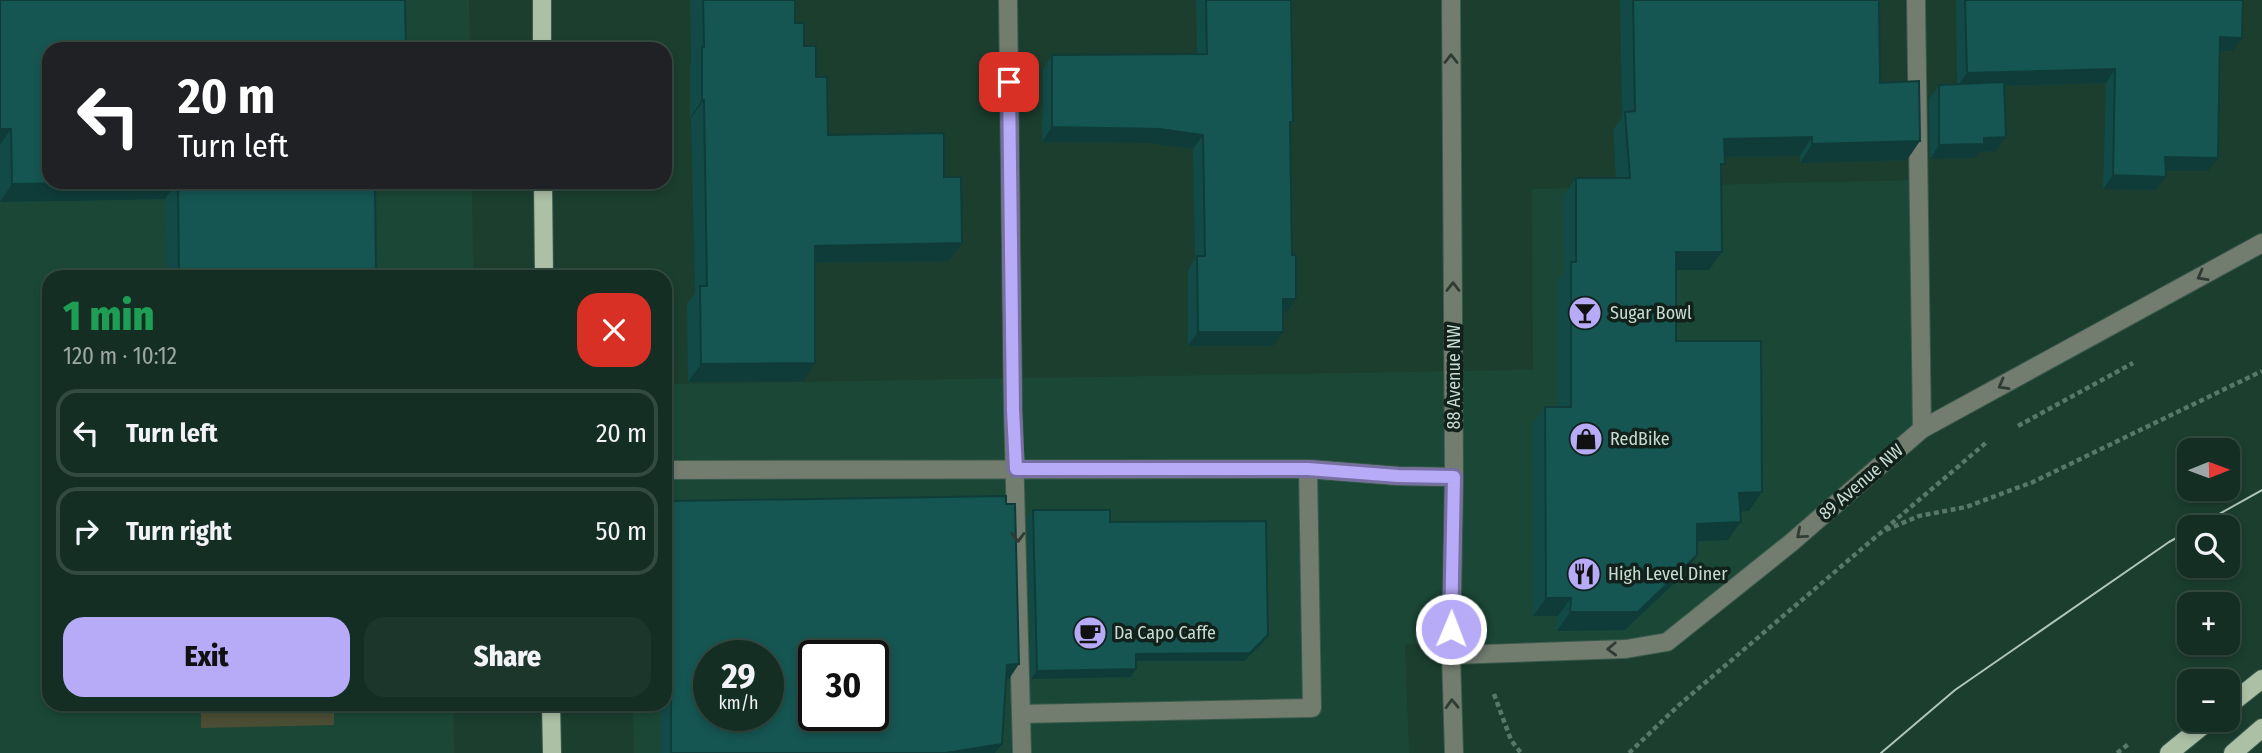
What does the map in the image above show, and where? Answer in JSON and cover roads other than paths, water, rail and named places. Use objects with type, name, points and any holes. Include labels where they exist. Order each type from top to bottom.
[{"type":"main road","points":[[542,0],[542,42]]},
{"type":"main road","points":[[543,189],[544,270]]},
{"type":"main road","points":[[2240,696],[2262,679]]},
{"type":"main road","points":[[551,711],[552,753]]},
{"type":"main road","points":[[2233,753],[2262,728]]},
{"type":"main road","points":[[2169,753],[2195,732]]},
{"type":"street","points":[[1008,0],[1013,410],[1022,753]]},
{"type":"street","name":"88 Avenue NW","points":[[1451,0],[1454,477],[1451,655],[1454,753]]},
{"type":"street","points":[[1916,0],[1922,429]]},
{"type":"street","name":"89 Avenue NW","points":[[1451,655],[1626,649],[1667,642],[1792,542],[1922,429],[2262,243]]},
{"type":"street","points":[[1021,714],[1312,708],[1308,469]]},
{"type":"street","points":[[672,470],[1308,469],[1454,477]]},
{"type":"tram line","points":[[2217,515],[2262,490]]},
{"type":"tram line","points":[[1881,753],[1955,690],[2177,538]]},
{"type":"place","name":"Sugar Bowl","points":[[1585,313]]},
{"type":"place","name":"RedBike","points":[[1586,439]]},
{"type":"place","name":"High Level Diner","points":[[1584,574]]},
{"type":"place","name":"Da Capo Caffe","points":[[1090,633]]}]
